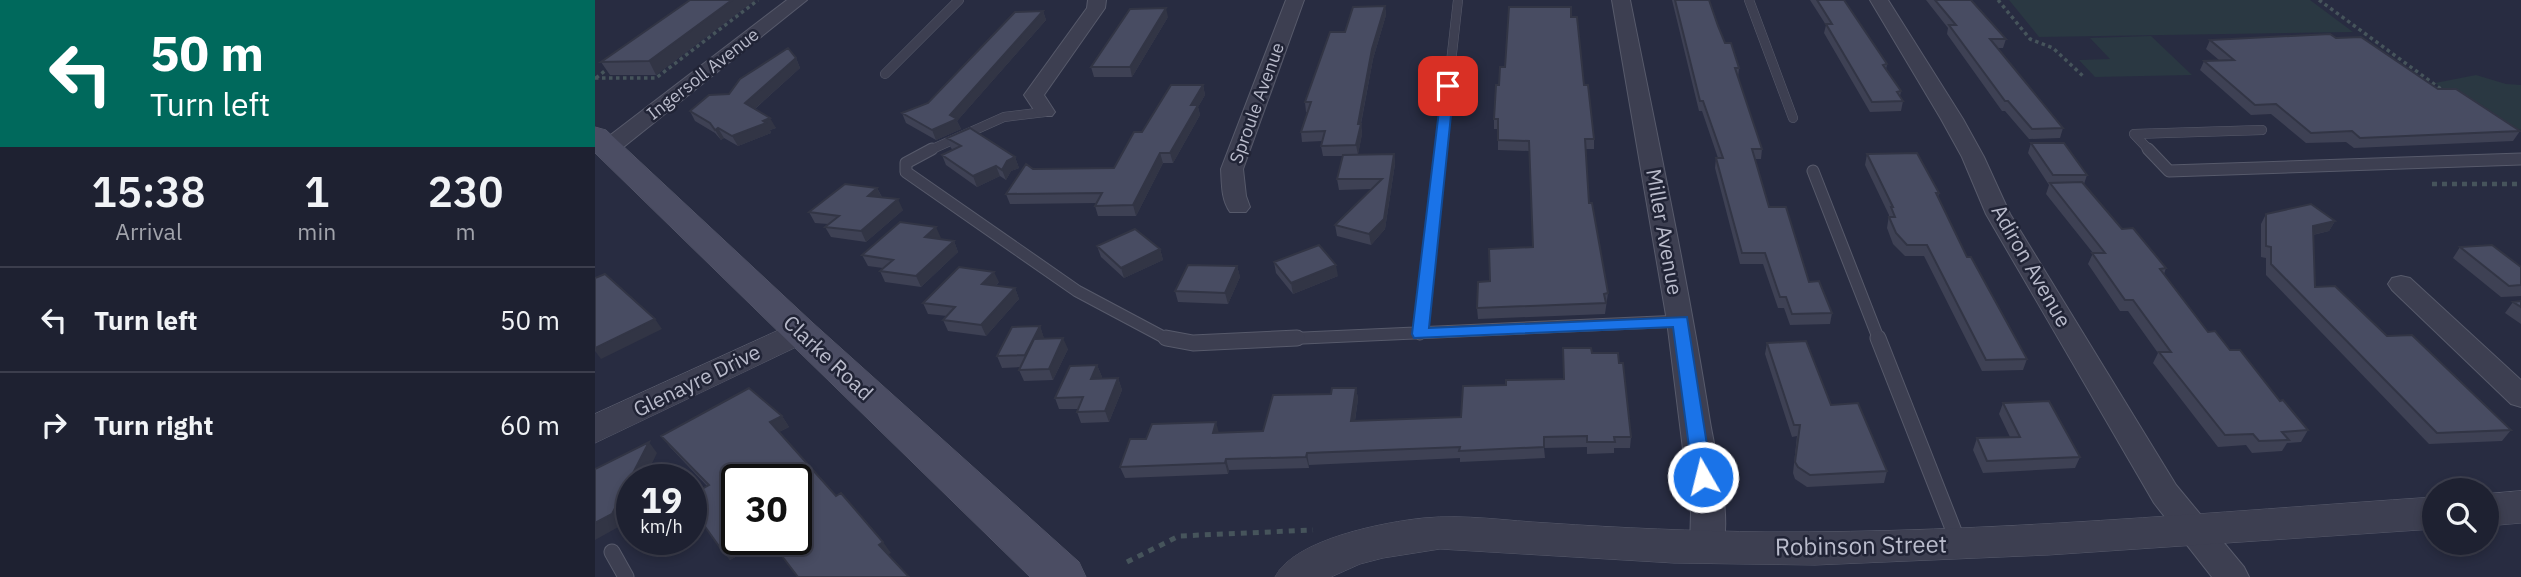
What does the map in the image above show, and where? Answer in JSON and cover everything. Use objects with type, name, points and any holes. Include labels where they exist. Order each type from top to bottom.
[{"type":"main road","name":"Clarke Road","points":[[602,142],[799,332],[1062,577]]},
{"type":"street","name":"Ingersoll Avenue","points":[[602,142],[798,0]]},
{"type":"street","points":[[1045,112],[1034,95],[1096,8],[1097,0]]},
{"type":"street","name":"Sproule Avenue","points":[[1238,207],[1232,181],[1235,160],[1295,0]]},
{"type":"street","name":"Miller Avenue","points":[[1621,0],[1681,321],[1708,513],[1707,548]]},
{"type":"street","name":"Adiron Avenue","points":[[1879,0],[1952,119],[2005,226],[2165,494],[2189,528],[2232,577]]},
{"type":"street","points":[[2401,284],[2521,397]]},
{"type":"street","name":"Glenayre Drive","points":[[595,430],[799,332]]},
{"type":"street","points":[[2499,508],[2521,507]]},
{"type":"street","name":"Robinson Street","points":[[1296,577],[1316,563],[1373,542],[1440,533],[1707,548],[1813,548],[1959,545],[2422,514]]},
{"type":"lane","points":[[885,74],[959,0]]},
{"type":"lane","points":[[1420,334],[1458,0]]},
{"type":"lane","points":[[1749,0],[1793,118]]},
{"type":"lane","points":[[1045,112],[1005,117],[912,158],[906,163],[906,172],[1077,291],[1169,340],[1193,343],[1681,321]]},
{"type":"lane","points":[[2262,130],[2134,134],[2169,172],[2521,159]]},
{"type":"lane","points":[[1813,171],[1959,545]]},
{"type":"lane","points":[[612,552],[626,577]]},
{"type":"path","points":[[595,78],[656,78],[758,0]]},
{"type":"path","points":[[1998,0],[2030,39],[2041,40],[2057,49],[2084,77]]},
{"type":"path","points":[[2319,0],[2454,98]]},
{"type":"path","points":[[595,78],[617,62]]},
{"type":"path","points":[[1127,562],[1178,536],[1328,529]]},
{"type":"shaded area","points":[[2009,0],[2310,0],[2353,32],[2039,37]]},
{"type":"shaded area","points":[[2151,36],[2192,75],[2095,77],[2079,60],[2110,59],[2090,38]]},
{"type":"shaded area","points":[[2476,75],[2506,84],[2521,85],[2521,130],[2497,123],[2435,83]]},
{"type":"building","points":[[690,0],[732,0],[649,61],[601,62]]},
{"type":"building","points":[[1675,0],[1709,0],[1725,43],[1731,43],[1739,68],[1735,68],[1762,149],[1752,149],[1769,207],[1786,207],[1809,282],[1819,281],[1832,313],[1792,314],[1786,297],[1780,297],[1765,253],[1742,253],[1716,158],[1723,158],[1703,101],[1700,101]]},
{"type":"building","points":[[1817,0],[1844,0],[1887,64],[1883,65],[1901,91],[1897,92],[1903,101],[1872,102],[1826,24],[1832,24]]},
{"type":"building","points":[[1935,0],[1971,0],[2006,39],[1990,39],[2063,128],[2032,129],[2008,101],[2005,101],[1949,25],[1956,25]]},
{"type":"building","points":[[1385,6],[1372,49],[1356,145],[1321,146],[1325,131],[1301,132],[1311,102],[1305,102],[1330,32],[1345,32],[1353,7]]},
{"type":"building","points":[[1509,7],[1571,7],[1571,17],[1577,17],[1584,85],[1588,85],[1594,139],[1585,139],[1589,203],[1592,203],[1608,293],[1604,294],[1606,303],[1477,308],[1478,282],[1490,281],[1489,249],[1533,247],[1529,141],[1498,140],[1498,119],[1494,119],[1496,85],[1499,85],[1500,67],[1505,67]]},
{"type":"building","points":[[1166,8],[1130,67],[1091,67],[1130,9]]},
{"type":"building","points":[[1043,11],[950,115],[957,119],[932,130],[902,113],[928,103],[1015,12]]},
{"type":"building","points":[[2330,34],[2336,38],[2361,37],[2438,89],[2456,89],[2520,131],[2360,138],[2352,131],[2311,133],[2276,104],[2255,105],[2204,61],[2234,60],[2210,40]]},
{"type":"building","points":[[788,48],[796,58],[745,103],[770,118],[763,121],[766,123],[732,136],[718,128],[715,130],[710,123],[690,111],[709,95],[729,94],[740,79]]},
{"type":"building","points":[[1171,85],[1203,85],[1191,105],[1198,105],[1170,153],[1160,153],[1133,205],[1095,206],[1102,193],[1006,194],[1026,164],[1033,169],[1114,168],[1134,132],[1142,132]]},
{"type":"building","points":[[970,128],[1015,157],[1007,161],[1002,170],[996,166],[973,176],[942,155],[961,146],[947,138]]},
{"type":"building","points":[[2031,143],[2064,143],[2087,175],[2053,175]]},
{"type":"building","points":[[1917,153],[1939,193],[1936,193],[1967,257],[1971,257],[2027,359],[1986,360],[1927,245],[1907,245],[1896,233],[1889,217],[1895,217],[1893,207],[1867,154]]},
{"type":"building","points":[[1394,154],[1384,219],[1369,234],[1335,225],[1382,179],[1337,179],[1343,155]]},
{"type":"building","points":[[2082,182],[2122,229],[2133,228],[2166,268],[2160,269],[2208,332],[2215,331],[2230,350],[2240,350],[2280,401],[2283,400],[2308,430],[2282,432],[2289,440],[2259,441],[2253,434],[2225,435],[2159,352],[2171,352],[2133,300],[2125,300],[2092,253],[2105,253],[2050,183]]},
{"type":"building","points":[[845,184],[877,188],[868,196],[898,199],[861,231],[825,227],[839,216],[809,212]]},
{"type":"building","points":[[2311,204],[2335,221],[2313,226],[2315,287],[2335,286],[2387,336],[2412,335],[2511,430],[2437,433],[2271,264],[2271,247],[2266,246],[2266,214]]},
{"type":"building","points":[[900,222],[936,227],[925,237],[954,241],[916,276],[880,271],[893,260],[862,255]]},
{"type":"building","points":[[1135,229],[1160,249],[1121,268],[1097,246]]},
{"type":"building","points":[[1319,245],[1336,265],[1291,283],[1274,262]]},
{"type":"building","points":[[2492,245],[2521,267],[2521,285],[2509,286],[2460,247]]},
{"type":"building","points":[[1188,265],[1237,266],[1225,293],[1175,291]]},
{"type":"building","points":[[959,267],[994,272],[982,284],[1015,288],[981,325],[943,320],[955,307],[923,303]]},
{"type":"building","points":[[605,274],[655,319],[595,348],[595,278]]},
{"type":"building","points":[[1040,326],[1025,355],[997,356],[1012,327]]},
{"type":"building","points":[[1063,338],[1049,369],[1019,370],[1034,339]]},
{"type":"building","points":[[1806,341],[1831,405],[1858,403],[1887,471],[1810,475],[1798,467],[1795,462],[1800,425],[1794,425],[1767,343]]},
{"type":"building","points":[[1563,348],[1591,348],[1592,353],[1618,353],[1619,363],[1623,363],[1631,437],[1614,437],[1615,442],[1587,442],[1587,436],[1544,437],[1544,447],[1459,451],[1460,447],[1307,453],[1306,457],[1226,459],[1225,463],[1120,467],[1130,439],[1146,439],[1152,424],[1216,422],[1213,433],[1263,431],[1273,395],[1331,394],[1332,388],[1356,388],[1351,421],[1461,417],[1463,386],[1506,385],[1506,380],[1564,379]]},
{"type":"building","points":[[1097,365],[1091,379],[1118,378],[1105,411],[1077,412],[1083,397],[1055,398],[1070,366]]},
{"type":"building","points":[[749,388],[782,416],[770,422],[807,464],[721,464],[721,549],[707,529],[707,464],[688,464],[661,436]]},
{"type":"building","points":[[2049,401],[2080,457],[1987,461],[1977,438],[2020,437],[2003,403]]},
{"type":"building","points":[[649,442],[638,464],[616,464],[616,506],[612,514],[595,523],[595,469]]},
{"type":"building","points":[[812,469],[836,496],[841,493],[883,542],[879,545],[909,577],[798,577],[781,555],[812,555]]},
{"type":"route","points":[[1448,86],[1420,334],[1681,321],[1703,477]]}]
